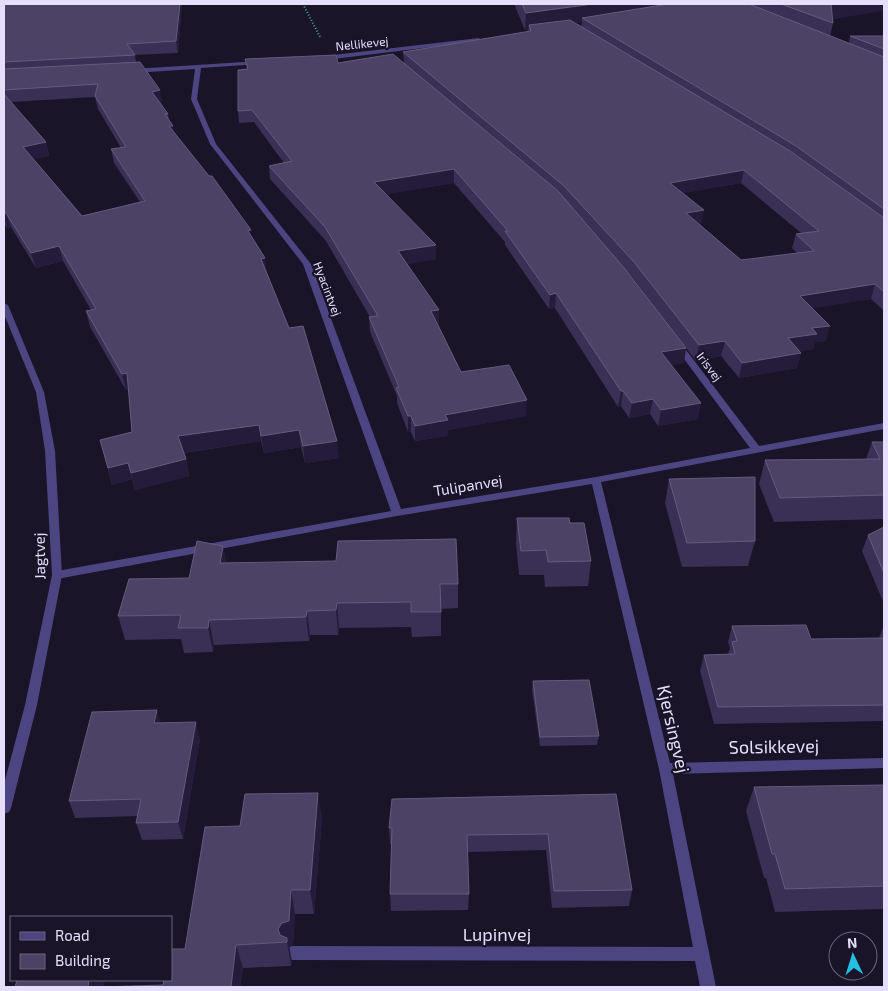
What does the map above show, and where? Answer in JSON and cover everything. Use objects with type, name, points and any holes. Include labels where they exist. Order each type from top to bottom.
[{"type":"street","name":"Nellikevej","points":[[321,58],[490,39]]},
{"type":"street","points":[[383,52],[390,58]]},
{"type":"street","points":[[130,71],[198,68],[264,62]]},
{"type":"street","name":"Hyacintvej","points":[[198,68],[194,99],[214,144],[307,264],[397,513]]},
{"type":"street","name":"Jagtvej","points":[[4,808],[31,705],[57,575],[50,452],[40,392],[6,312]]},
{"type":"street","name":"Irisvej","points":[[669,334],[756,449]]},
{"type":"street","name":"Tulipanvej","points":[[57,575],[397,513],[596,480],[884,426]]},
{"type":"street","name":"Kjersingvej","points":[[596,480],[665,769],[708,987]]},
{"type":"street","name":"Solsikkevej","points":[[665,769],[884,763]]},
{"type":"street","name":"Lupinvej","points":[[292,953],[702,954]]},
{"type":"path","points":[[303,4],[330,57]]},
{"type":"building","points":[[4,4],[180,4],[176,41],[127,44],[135,55],[4,62]]},
{"type":"building","points":[[522,4],[593,4],[526,13]]},
{"type":"building","points":[[668,4],[749,4],[884,57],[884,209],[796,146],[582,18]]},
{"type":"building","points":[[781,4],[831,4],[833,23]]},
{"type":"building","points":[[570,20],[790,151],[884,218],[884,292],[875,284],[800,296],[830,326],[812,328],[817,334],[788,338],[801,353],[742,363],[725,341],[699,345],[634,262],[564,186],[403,52],[531,31],[529,25]],"holes":[[[744,170],[819,231],[796,234],[814,251],[741,260],[686,213],[704,210],[670,183]]]},
{"type":"building","points":[[850,36],[884,36],[884,49]]},
{"type":"building","points":[[393,54],[558,191],[625,269],[686,348],[661,352],[701,403],[661,410],[653,399],[632,403],[621,391],[556,293],[550,295],[505,231],[508,231],[454,169],[374,182],[436,245],[398,251],[439,310],[431,311],[461,372],[509,365],[527,400],[445,415],[448,420],[415,426],[411,416],[408,416],[396,388],[399,387],[369,317],[378,316],[325,227],[269,166],[292,161],[252,110],[238,111],[238,70],[248,69],[245,59],[336,55],[338,63]]},
{"type":"building","points":[[140,62],[160,90],[152,92],[168,114],[165,114],[173,126],[169,126],[209,176],[212,176],[251,230],[248,231],[265,258],[261,259],[289,328],[303,326],[337,441],[303,446],[299,430],[261,436],[259,425],[178,436],[186,459],[131,473],[128,463],[108,468],[100,440],[132,432],[127,373],[122,374],[86,311],[96,309],[59,246],[31,253],[6,213],[4,213],[4,94],[46,142],[23,147],[82,216],[145,201],[111,149],[126,147],[95,96],[98,84],[4,90],[4,69]]},
{"type":"building","points":[[872,442],[884,442],[884,495],[780,498],[765,460],[880,459]]},
{"type":"building","points":[[755,477],[755,541],[687,543],[669,479]]},
{"type":"building","points":[[517,518],[569,518],[570,523],[584,523],[591,561],[548,562],[546,550],[521,551]]},
{"type":"building","points":[[884,527],[884,573],[868,535]]},
{"type":"building","points":[[456,539],[458,584],[440,584],[441,612],[411,612],[411,602],[337,603],[336,610],[307,611],[306,617],[209,620],[208,628],[178,628],[181,615],[118,616],[129,579],[189,578],[197,541],[223,546],[220,563],[336,561],[338,541]]},
{"type":"building","points":[[806,625],[811,639],[884,638],[884,705],[718,707],[704,655],[735,654],[732,642],[737,641],[732,626]]},
{"type":"building","points":[[589,680],[599,736],[540,737],[533,681]]},
{"type":"building","points":[[157,710],[154,723],[196,722],[178,822],[136,823],[141,799],[69,801],[92,712]]},
{"type":"building","points":[[884,785],[884,886],[785,889],[775,854],[772,854],[754,787]]},
{"type":"building","points":[[318,793],[310,890],[291,890],[289,921],[282,923],[278,929],[280,935],[287,938],[287,942],[236,945],[231,987],[100,987],[163,985],[164,981],[172,981],[172,949],[185,949],[205,827],[240,826],[245,794]]},
{"type":"building","points":[[616,794],[632,890],[554,891],[548,834],[467,835],[469,894],[390,894],[392,828],[389,828],[392,799]]},
{"type":"building","points":[[17,981],[89,981],[88,987],[15,987]]}]
